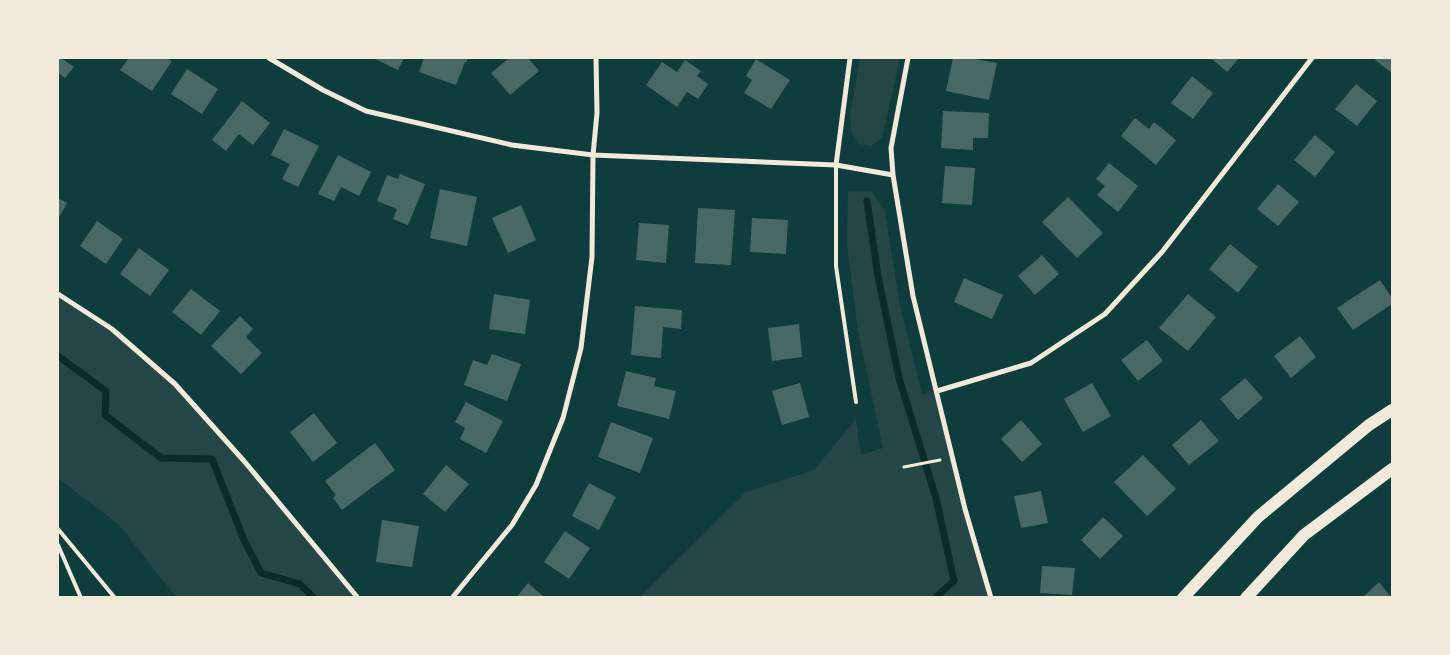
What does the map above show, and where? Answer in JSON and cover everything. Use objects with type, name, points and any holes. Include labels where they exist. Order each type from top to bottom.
[{"type":"main road","points":[[1183,598],[1258,517],[1369,425],[1392,410]]},
{"type":"main road","points":[[1246,598],[1304,535],[1392,469]]},
{"type":"street","points":[[269,58],[323,90],[366,111],[512,145],[593,155],[836,165],[893,175]]},
{"type":"street","points":[[452,598],[512,525],[536,485],[563,418],[581,348],[592,258],[593,155],[597,113],[596,58]]},
{"type":"street","points":[[836,165],[850,58]]},
{"type":"street","points":[[908,58],[891,148],[893,175],[913,296],[965,509],[991,598]]},
{"type":"street","points":[[937,391],[1031,363],[1105,314],[1162,252],[1312,58]]},
{"type":"street","points":[[58,294],[112,329],[176,384],[244,461],[358,598]]},
{"type":"lane","points":[[836,165],[836,266],[856,402]]},
{"type":"lane","points":[[58,529],[115,598]]},
{"type":"lane","points":[[58,545],[81,598]]},
{"type":"path","points":[[904,467],[940,461]]},
{"type":"shaded area","points":[[860,58],[900,58],[882,138],[871,146],[859,144],[852,133],[850,117]]},
{"type":"shaded area","points":[[848,191],[872,191],[885,212],[900,307],[922,394],[937,391],[965,509],[991,597],[639,598],[746,492],[814,470],[856,419],[861,455],[883,448],[858,331],[847,245]]},
{"type":"shaded area","points":[[58,294],[112,329],[175,384],[358,597],[176,597],[119,525],[58,478]]},
{"type":"building","points":[[58,58],[74,67],[65,78],[58,73]]},
{"type":"building","points":[[129,58],[166,58],[172,61],[152,91],[120,70]]},
{"type":"building","points":[[373,58],[404,58],[398,70]]},
{"type":"building","points":[[424,58],[468,58],[456,85],[419,72]]},
{"type":"building","points":[[509,58],[528,58],[539,71],[510,95],[491,73]]},
{"type":"building","points":[[953,58],[969,58],[997,63],[989,100],[946,91]]},
{"type":"building","points":[[1211,58],[1239,58],[1227,72]]},
{"type":"building","points":[[1377,58],[1392,58],[1392,73],[1375,60]]},
{"type":"building","points":[[756,59],[790,80],[771,109],[744,93],[752,80],[746,76]]},
{"type":"building","points":[[685,60],[701,71],[697,76],[708,84],[698,99],[687,92],[677,107],[646,85],[662,62],[677,72]]},
{"type":"building","points":[[187,69],[218,89],[202,114],[171,94]]},
{"type":"building","points":[[1192,76],[1213,93],[1193,119],[1171,103]]},
{"type":"building","points":[[1356,84],[1377,101],[1357,126],[1335,109]]},
{"type":"building","points":[[242,101],[270,123],[253,145],[239,134],[226,151],[212,140]]},
{"type":"building","points":[[943,111],[989,113],[988,138],[973,138],[973,150],[941,148]]},
{"type":"building","points":[[1135,118],[1149,129],[1154,122],[1176,140],[1156,165],[1121,136]]},
{"type":"building","points":[[284,129],[319,146],[298,187],[282,179],[290,164],[271,155]]},
{"type":"building","points":[[1315,135],[1335,152],[1315,177],[1294,160]]},
{"type":"building","points":[[338,155],[371,172],[359,196],[341,187],[334,201],[318,194]]},
{"type":"building","points":[[1109,163],[1138,186],[1118,212],[1097,195],[1105,186],[1096,179]]},
{"type":"building","points":[[945,166],[975,168],[972,205],[942,203]]},
{"type":"building","points":[[400,174],[425,184],[408,225],[393,219],[397,209],[377,201],[387,175],[398,179]]},
{"type":"building","points":[[1278,184],[1299,202],[1278,226],[1257,209]]},
{"type":"building","points":[[440,189],[477,197],[467,246],[430,238]]},
{"type":"building","points":[[1068,197],[1103,233],[1077,258],[1042,222]]},
{"type":"building","points":[[58,198],[67,203],[58,219]]},
{"type":"building","points":[[521,205],[536,240],[508,253],[492,218]]},
{"type":"building","points":[[698,208],[735,210],[731,265],[695,263]]},
{"type":"building","points":[[752,218],[788,220],[786,254],[750,252]]},
{"type":"building","points":[[97,221],[123,239],[106,264],[80,246]]},
{"type":"building","points":[[639,223],[669,225],[666,263],[636,260]]},
{"type":"building","points":[[1230,244],[1258,267],[1238,293],[1209,269]]},
{"type":"building","points":[[139,248],[169,270],[150,296],[120,274]]},
{"type":"building","points":[[1042,255],[1059,274],[1035,295],[1018,276]]},
{"type":"building","points":[[964,278],[1003,295],[992,319],[954,302]]},
{"type":"building","points":[[1380,280],[1392,298],[1392,304],[1353,330],[1337,308]]},
{"type":"building","points":[[191,289],[220,311],[201,335],[172,312]]},
{"type":"building","points":[[494,294],[530,300],[525,334],[489,329]]},
{"type":"building","points":[[1188,294],[1216,317],[1188,351],[1159,328]]},
{"type":"building","points":[[635,306],[682,310],[681,329],[663,327],[661,358],[631,355]]},
{"type":"building","points":[[240,316],[253,329],[246,337],[262,353],[241,374],[211,346]]},
{"type":"building","points":[[799,324],[802,357],[772,361],[768,328]]},
{"type":"building","points":[[1300,336],[1316,357],[1291,378],[1274,356]]},
{"type":"building","points":[[1147,340],[1163,361],[1138,381],[1121,360]]},
{"type":"building","points":[[492,354],[521,364],[507,401],[464,385],[473,360],[487,365]]},
{"type":"building","points":[[626,371],[656,378],[654,386],[676,391],[669,419],[617,406]]},
{"type":"building","points":[[1245,378],[1263,398],[1238,420],[1220,399]]},
{"type":"building","points":[[800,383],[809,417],[782,425],[772,391]]},
{"type":"building","points":[[1092,383],[1111,416],[1083,432],[1064,399]]},
{"type":"building","points":[[466,402],[503,421],[486,453],[460,439],[465,428],[455,422]]},
{"type":"building","points":[[314,413],[337,443],[313,462],[290,432]]},
{"type":"building","points":[[1021,420],[1042,444],[1022,462],[1001,439]]},
{"type":"building","points":[[1201,420],[1219,441],[1189,465],[1172,445]]},
{"type":"building","points":[[611,422],[653,438],[640,473],[598,457]]},
{"type":"building","points":[[375,443],[395,470],[342,510],[333,498],[336,495],[325,481]]},
{"type":"building","points":[[1143,455],[1176,489],[1147,516],[1114,482]]},
{"type":"building","points":[[446,465],[469,484],[445,512],[423,494]]},
{"type":"building","points":[[589,483],[616,497],[599,530],[572,516]]},
{"type":"building","points":[[1041,491],[1048,523],[1021,528],[1014,496]]},
{"type":"building","points":[[1103,517],[1123,536],[1100,559],[1081,540]]},
{"type":"building","points":[[382,520],[419,526],[412,567],[376,562]]},
{"type":"building","points":[[565,531],[590,548],[569,579],[544,562]]},
{"type":"building","points":[[1042,566],[1075,568],[1072,595],[1040,593]]},
{"type":"building","points":[[1379,582],[1392,598],[1362,598]]},
{"type":"building","points":[[528,583],[545,598],[516,598]]},
{"type":"waterway","points":[[867,201],[878,276],[899,378],[936,498],[954,581],[935,598]]},
{"type":"waterway","points":[[58,356],[106,391],[105,415],[161,458],[212,459],[244,540],[261,573],[300,584],[314,598]]}]
